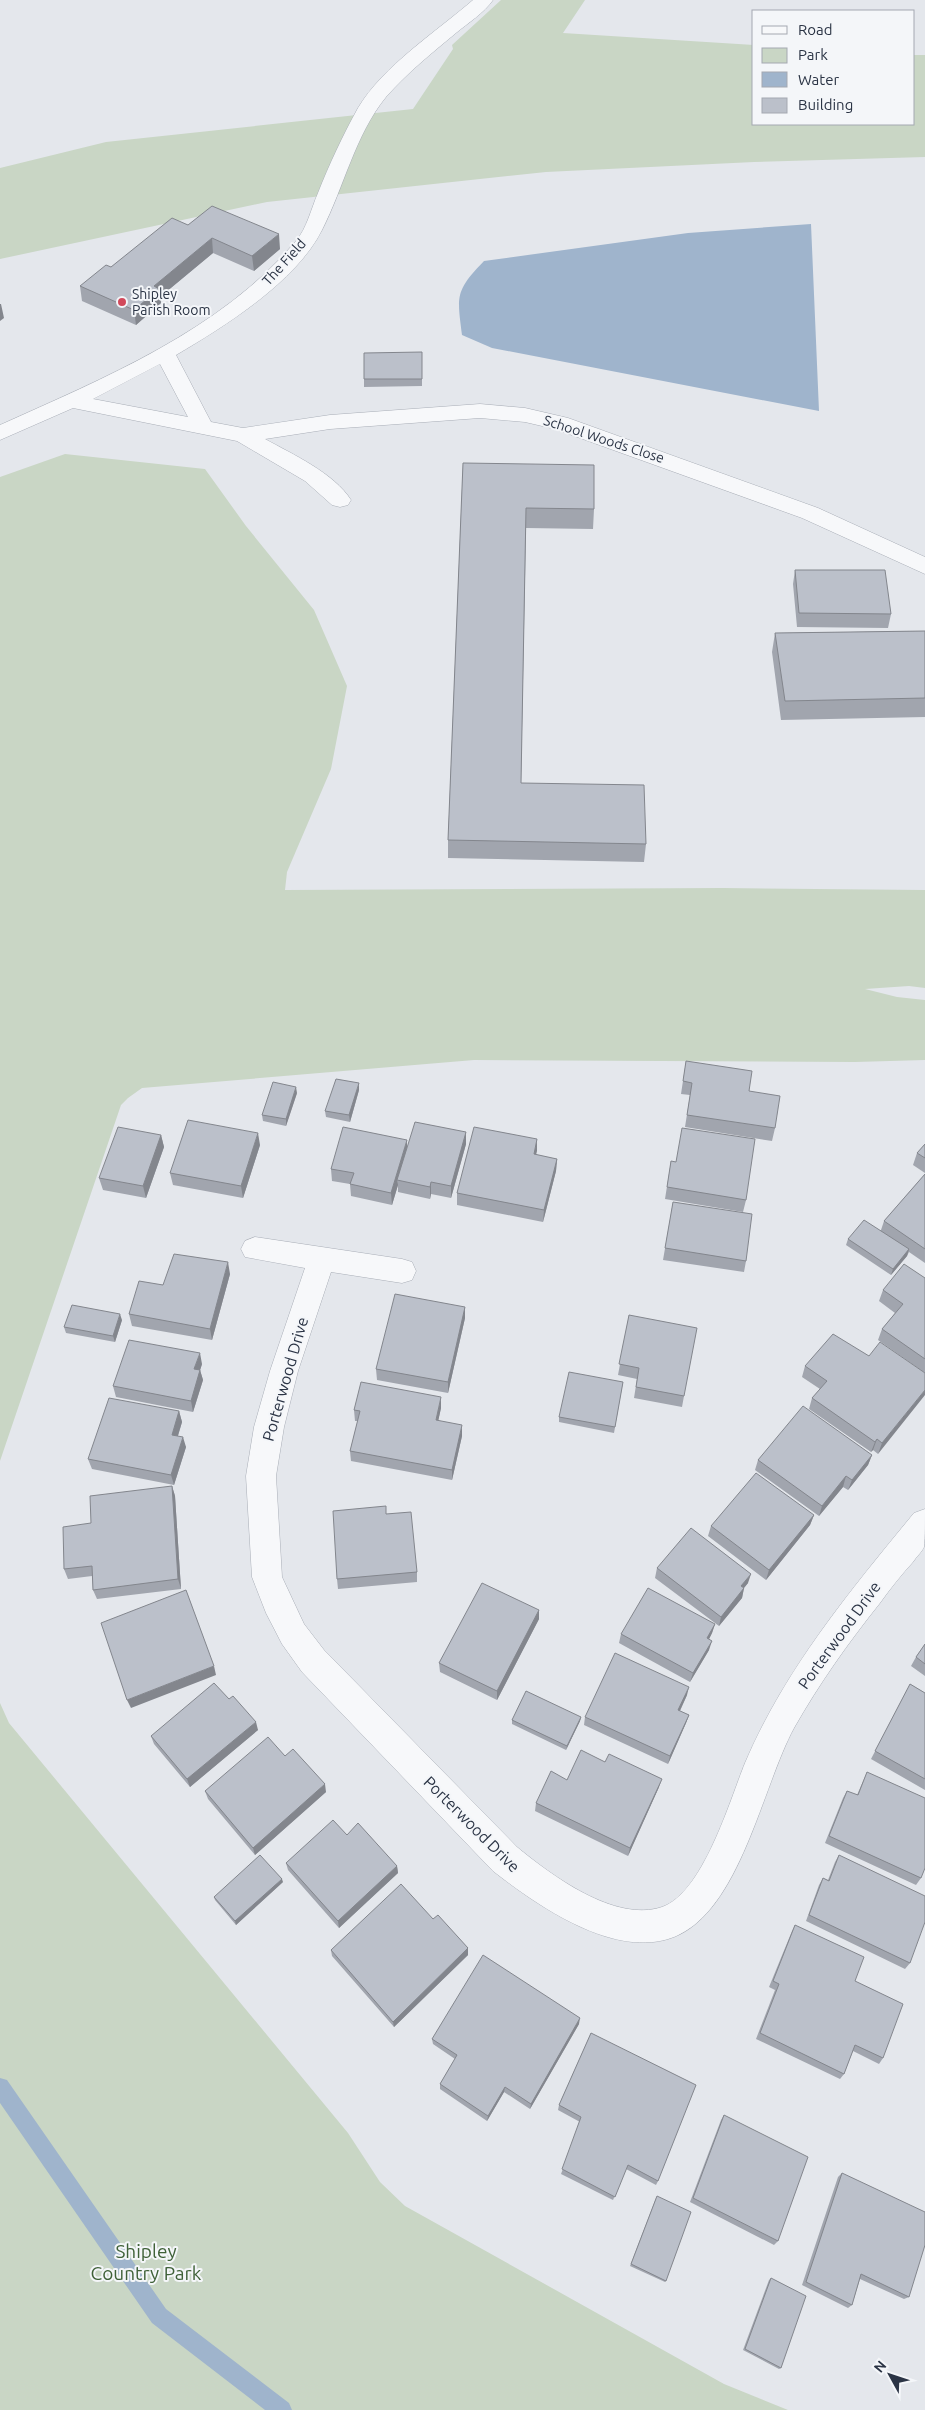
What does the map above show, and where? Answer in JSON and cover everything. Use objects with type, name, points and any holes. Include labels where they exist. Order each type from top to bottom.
[{"type":"street","name":"The Field","points":[[0,434],[165,353],[222,318],[265,284],[304,244],[368,108],[382,89],[409,62],[484,0]]},
{"type":"street","points":[[165,353],[204,428]]},
{"type":"street","name":"School Woods Close","points":[[70,401],[243,434],[330,422],[480,411],[525,415],[569,426],[810,513],[925,566]]},
{"type":"street","points":[[243,434],[313,476],[340,500]]},
{"type":"street","points":[[255,1249],[402,1271]]},
{"type":"street","name":"Porterwood Drive","points":[[322,1259],[282,1380],[269,1427],[262,1476],[267,1577],[277,1603],[293,1634],[313,1661],[505,1859],[525,1876],[582,1908],[613,1922],[643,1927],[671,1922],[688,1911],[706,1891],[730,1841],[767,1750],[791,1703],[828,1646],[925,1523]]},
{"type":"green space","points":[[501,0],[585,0],[563,33],[752,45],[752,125],[915,125],[915,55],[925,55],[925,157],[754,162],[546,172],[267,202],[0,259],[0,168],[106,142],[413,109],[453,49],[452,45]]},
{"type":"green space","points":[[65,454],[205,469],[246,526],[314,610],[347,686],[331,769],[287,872],[285,890],[723,888],[925,890],[925,988],[909,986],[865,989],[897,997],[925,1000],[925,1060],[855,1062],[474,1060],[142,1088],[121,1105],[0,1461],[0,477]]},
{"type":"green space","name":"Shipley Country Park","points":[[0,1703],[9,1723],[348,2133],[380,2182],[405,2206],[724,2384],[788,2410],[0,2410]]},
{"type":"water","points":[[811,224],[819,411],[492,348],[462,335],[459,311],[460,295],[463,287],[484,261],[688,233]]},
{"type":"building","points":[[212,206],[279,234],[252,256],[212,238],[154,286],[159,289],[134,310],[80,286],[106,265],[111,267],[172,218],[188,225]]},
{"type":"building","points":[[422,352],[422,379],[364,379],[364,353]]},
{"type":"building","points":[[463,463],[594,465],[594,509],[526,508],[521,783],[644,785],[646,844],[448,840]]},
{"type":"building","points":[[795,570],[885,570],[891,614],[799,613]]},
{"type":"building","points":[[925,631],[925,698],[785,701],[775,633]]},
{"type":"building","points":[[686,1061],[752,1071],[749,1091],[780,1096],[775,1128],[687,1115],[692,1083],[683,1081]]},
{"type":"building","points":[[336,1079],[359,1083],[349,1115],[325,1111]]},
{"type":"building","points":[[273,1082],[296,1087],[286,1119],[262,1115]]},
{"type":"building","points":[[188,1120],[258,1133],[241,1186],[170,1173]]},
{"type":"building","points":[[415,1122],[466,1132],[451,1186],[431,1182],[430,1187],[397,1180]]},
{"type":"building","points":[[118,1127],[161,1135],[143,1186],[99,1178]]},
{"type":"building","points":[[343,1127],[407,1140],[391,1193],[350,1184],[354,1173],[331,1169]]},
{"type":"building","points":[[474,1127],[537,1139],[534,1154],[557,1159],[544,1210],[457,1193]]},
{"type":"building","points":[[682,1128],[755,1139],[746,1200],[667,1187],[671,1161],[676,1162]]},
{"type":"building","points":[[925,1144],[925,1158],[917,1153]]},
{"type":"building","points":[[925,1174],[925,1249],[884,1221]]},
{"type":"building","points":[[673,1202],[752,1214],[746,1261],[665,1248]]},
{"type":"building","points":[[864,1220],[909,1249],[893,1269],[848,1239]]},
{"type":"building","points":[[174,1254],[228,1262],[210,1329],[129,1314],[139,1281],[163,1285]]},
{"type":"building","points":[[904,1264],[925,1278],[925,1359],[882,1329],[903,1304],[883,1290]]},
{"type":"building","points":[[395,1294],[465,1307],[448,1382],[376,1369]]},
{"type":"building","points":[[72,1305],[120,1314],[113,1336],[64,1327]]},
{"type":"building","points":[[629,1315],[697,1328],[684,1396],[636,1387],[639,1368],[619,1364]]},
{"type":"building","points":[[833,1334],[869,1356],[880,1342],[925,1373],[925,1390],[882,1443],[877,1439],[875,1442],[812,1398],[827,1381],[805,1366]]},
{"type":"building","points":[[129,1340],[200,1353],[194,1369],[200,1370],[191,1401],[113,1386]]},
{"type":"building","points":[[569,1372],[623,1382],[615,1427],[559,1417]]},
{"type":"building","points":[[361,1382],[441,1397],[436,1420],[462,1425],[452,1470],[350,1451],[360,1411],[354,1410]]},
{"type":"building","points":[[109,1398],[179,1411],[172,1435],[183,1437],[171,1475],[88,1459]]},
{"type":"building","points":[[803,1406],[872,1455],[852,1480],[846,1476],[822,1506],[758,1460]]},
{"type":"building","points":[[756,1473],[814,1515],[769,1570],[711,1526]]},
{"type":"building","points":[[172,1486],[178,1579],[93,1590],[92,1566],[64,1569],[63,1527],[91,1523],[90,1496]]},
{"type":"building","points":[[386,1506],[386,1514],[411,1512],[417,1572],[337,1579],[333,1511]]},
{"type":"building","points":[[691,1528],[751,1574],[741,1586],[744,1588],[721,1617],[657,1568]]},
{"type":"building","points":[[482,1583],[539,1610],[497,1691],[439,1663]]},
{"type":"building","points":[[648,1588],[715,1624],[707,1638],[712,1641],[693,1673],[621,1634]]},
{"type":"building","points":[[186,1590],[214,1666],[127,1700],[101,1623]]},
{"type":"building","points":[[925,1644],[925,1664],[916,1657]]},
{"type":"building","points":[[615,1653],[689,1687],[678,1710],[689,1715],[670,1756],[585,1717]]},
{"type":"building","points":[[214,1683],[229,1699],[233,1696],[256,1722],[187,1779],[151,1736]]},
{"type":"building","points":[[910,1684],[925,1693],[925,1779],[875,1751]]},
{"type":"building","points":[[526,1691],[581,1717],[567,1746],[512,1720]]},
{"type":"building","points":[[268,1737],[285,1756],[293,1749],[325,1784],[253,1848],[205,1791]]},
{"type":"building","points":[[581,1750],[605,1762],[609,1754],[662,1779],[630,1848],[536,1803],[551,1771],[567,1780]]},
{"type":"building","points":[[867,1772],[925,1798],[925,1868],[921,1878],[829,1836],[847,1791],[858,1795]]},
{"type":"building","points":[[333,1820],[347,1835],[358,1823],[397,1866],[338,1921],[286,1863]]},
{"type":"building","points":[[260,1855],[282,1879],[235,1921],[214,1897]]},
{"type":"building","points":[[839,1855],[925,1896],[925,1922],[910,1963],[809,1915],[823,1878],[829,1881]]},
{"type":"building","points":[[401,1884],[433,1919],[438,1915],[468,1948],[393,2022],[331,1950]]},
{"type":"building","points":[[795,1925],[864,1957],[855,1981],[903,2004],[883,2058],[855,2045],[844,2074],[760,2033],[779,1984],[773,1981]]},
{"type":"building","points":[[483,1955],[580,2018],[531,2104],[505,2087],[488,2116],[440,2084],[457,2055],[432,2039]]},
{"type":"building","points":[[591,2033],[696,2085],[658,2181],[628,2165],[615,2197],[562,2169],[581,2117],[559,2105]]},
{"type":"building","points":[[724,2115],[808,2157],[778,2241],[693,2198]]},
{"type":"building","points":[[842,2173],[925,2212],[925,2245],[909,2297],[861,2274],[852,2305],[806,2282]]},
{"type":"building","points":[[657,2196],[691,2212],[666,2281],[631,2264]]},
{"type":"building","points":[[771,2278],[806,2296],[781,2368],[745,2349]]},
{"type":"waterway","points":[[0,2087],[159,2316],[282,2410]]},
{"type":"place","name":"Shipley Parish Room","points":[[122,302]]}]
